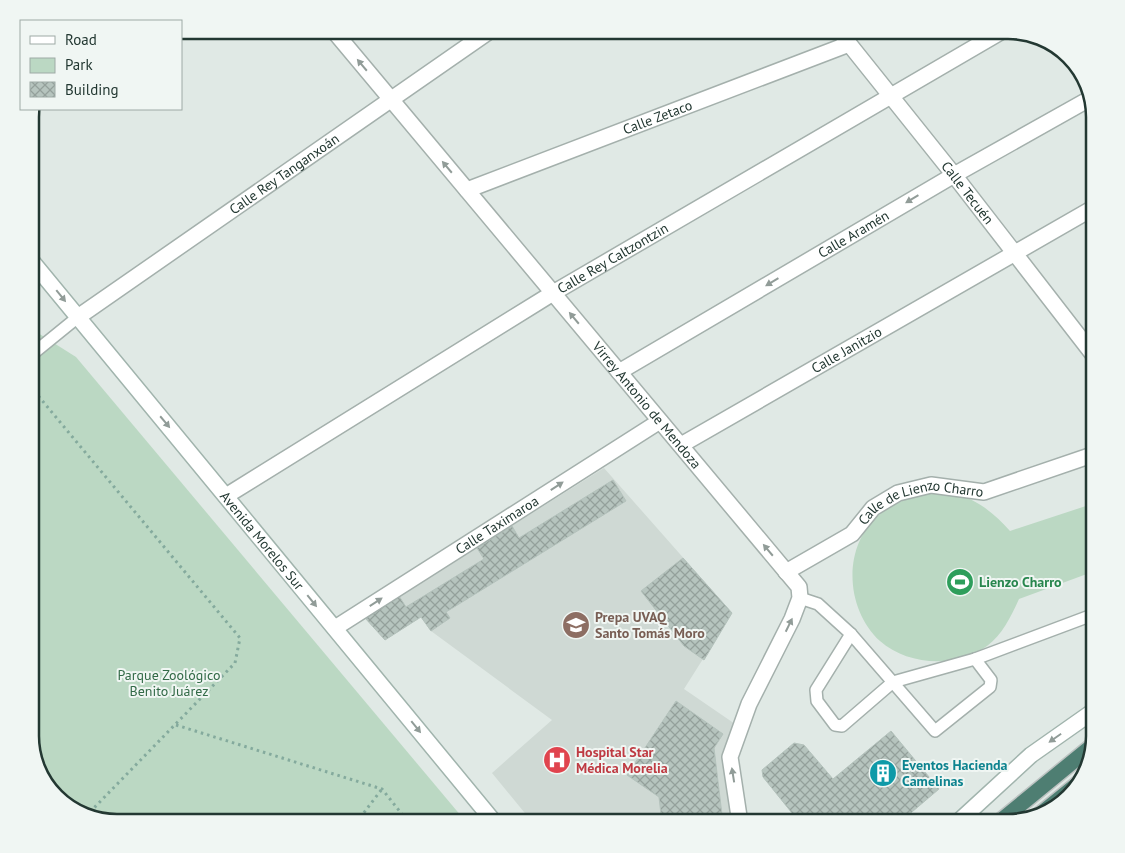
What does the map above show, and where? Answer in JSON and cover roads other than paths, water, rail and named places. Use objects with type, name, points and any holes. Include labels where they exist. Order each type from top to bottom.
[{"type":"highway","points":[[1009,814],[1085,752]]},
{"type":"street","name":"Virrey Antonio de Mendoza","points":[[341,39],[799,587],[800,598]]},
{"type":"street","name":"Calle Rey Tanganxoán","points":[[78,317],[478,39]]},
{"type":"street","name":"Calle Tecuén","points":[[845,39],[954,175],[1014,254],[1086,334]]},
{"type":"street","name":"Calle Rey Caltzontzin","points":[[226,496],[553,293],[989,39]]},
{"type":"street","name":"Calle Zetaco","points":[[467,190],[849,44]]},
{"type":"street","name":"Calle Aramén","points":[[619,372],[954,175],[1085,101]]},
{"type":"street","name":"Calle Janitzio","points":[[681,445],[1086,212]]},
{"type":"street","name":"Avenida Morelos Sur","points":[[39,270],[488,814]]},
{"type":"street","name":"Calle Taximaroa","points":[[335,628],[660,421]]},
{"type":"street","name":"Calle de Lienzo Charro","points":[[786,572],[852,534],[873,508],[898,493],[931,484],[984,492],[1086,457]]},
{"type":"street","points":[[739,814],[730,756],[749,704],[792,619],[800,598]]},
{"type":"street","points":[[967,814],[1031,755],[1086,716]]},
{"type":"lane","points":[[39,349],[78,317]]},
{"type":"lane","points":[[800,598],[818,604],[851,634],[935,731],[990,687],[991,680],[975,659]]},
{"type":"lane","points":[[851,634],[816,690],[817,701],[835,725],[842,726],[893,682],[975,659],[1086,617]]},
{"type":"place","name":"Lienzo Charro","points":[[960,582]]},
{"type":"place","name":"Prepa UVAQ Santo Tomás Moro","points":[[576,625]]},
{"type":"place","name":"Hospital Star Médica Morelia","points":[[557,760]]},
{"type":"place","name":"Eventos Hacienda Camelinas","points":[[883,773]]},
{"type":"park label","name":"Parque Zoológico Benito Juárez","points":[[169,684]]}]
